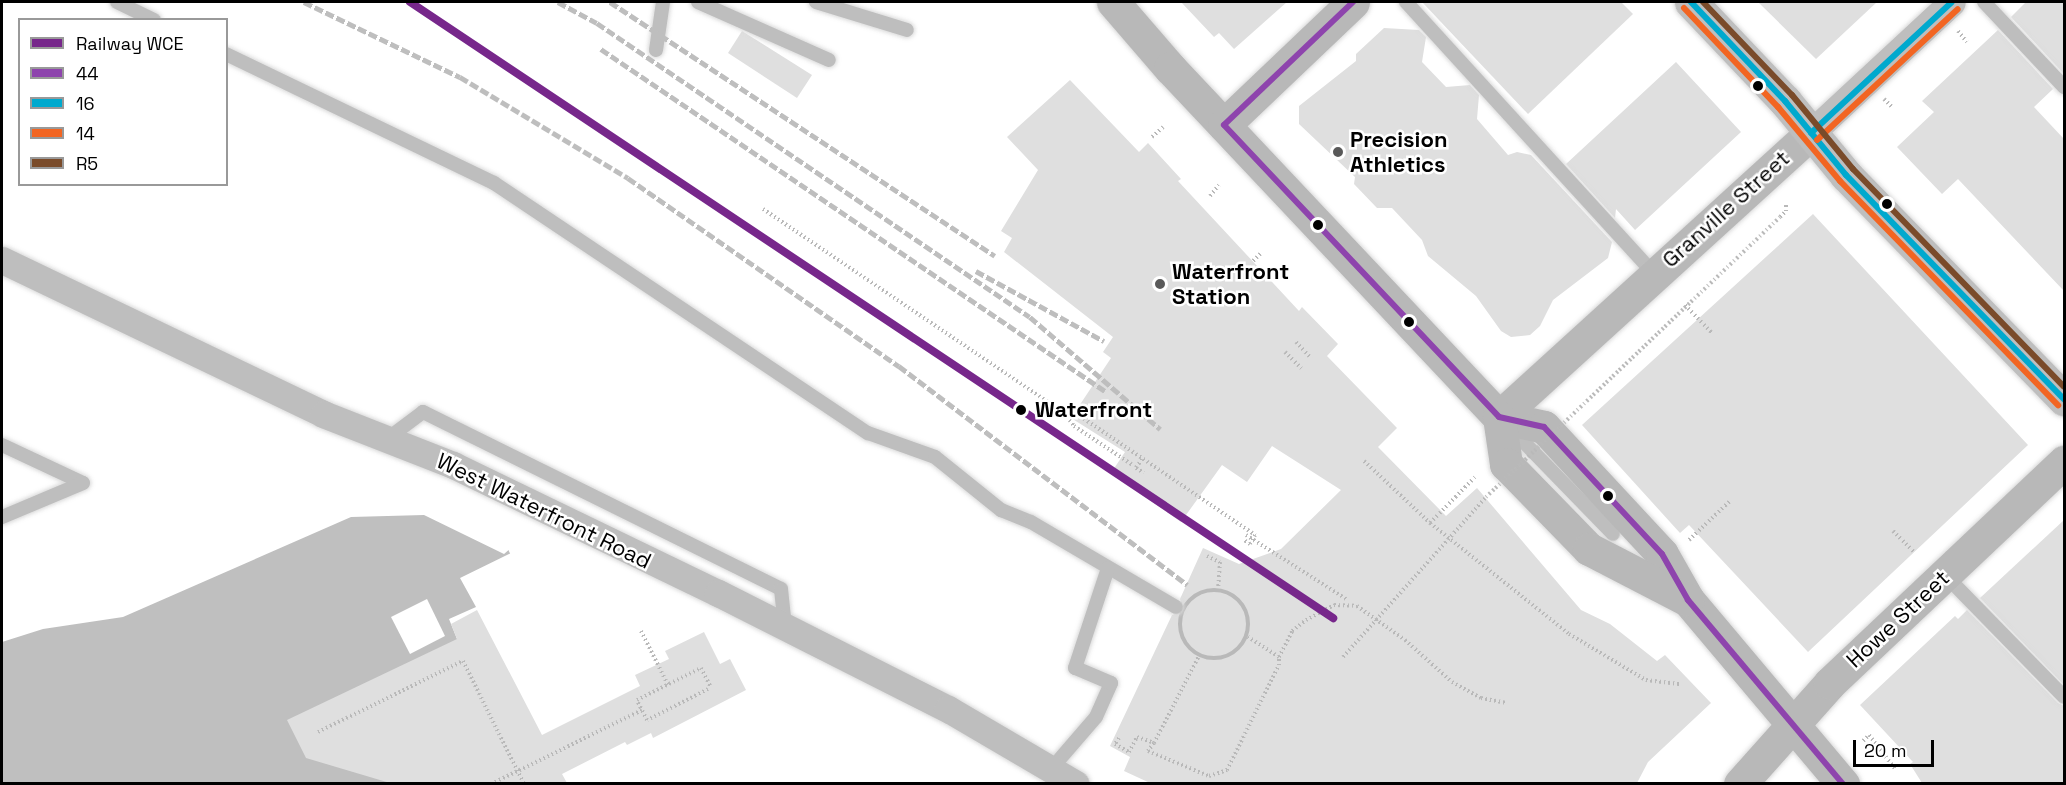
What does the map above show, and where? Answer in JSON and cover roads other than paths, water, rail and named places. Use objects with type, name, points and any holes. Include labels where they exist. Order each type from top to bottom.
[{"type":"main road","points":[[1113,2],[1224,125],[1499,417],[1544,427],[1662,554],[1688,600],[1794,722],[1843,783]]},
{"type":"main road","points":[[1224,125],[1353,2]]},
{"type":"main road","points":[[1691,2],[1846,175],[2064,399]]},
{"type":"main road","name":"Granville Street","points":[[1499,417],[1654,273],[1810,133]]},
{"type":"main road","points":[[1499,417],[1506,464],[1589,549],[1688,600]]},
{"type":"main road","name":"Howe Street","points":[[1740,783],[1794,722],[2064,462]]},
{"type":"street","name":"Granville Street","points":[[1810,133],[1952,2]]},
{"type":"street","name":"West Waterfront Road","points":[[2,262],[324,414],[453,465],[948,709],[1076,783]]},
{"type":"lane","points":[[117,2],[150,18]]},
{"type":"lane","points":[[656,50],[663,2]]},
{"type":"lane","points":[[698,2],[829,60]]},
{"type":"lane","points":[[816,2],[907,30]]},
{"type":"lane","points":[[1406,2],[1654,273]]},
{"type":"lane","points":[[1984,2],[2064,87]]},
{"type":"lane","points":[[228,55],[494,183],[868,433],[935,457],[1001,510],[1031,522],[1176,608]]},
{"type":"lane","points":[[387,439],[423,412],[781,589],[785,627]]},
{"type":"lane","points":[[1499,417],[1613,534]]},
{"type":"lane","points":[[2,445],[83,483],[2,517]]},
{"type":"lane","points":[[1052,768],[1096,717],[1112,683],[1075,668],[1108,568]]},
{"type":"lane","points":[[1946,575],[2064,697]]},
{"type":"railway","points":[[304,2],[460,77],[628,178],[899,366],[1187,585]]},
{"type":"railway","points":[[558,2],[597,23],[1030,317],[1160,429]]},
{"type":"railway","points":[[610,2],[995,256]]},
{"type":"railway","points":[[601,49],[1105,391]]},
{"type":"railway","points":[[976,271],[1104,341]]},
{"type":"rail line","name":"WCE","points":[[410,2],[1333,618]]},
{"type":"place","name":"Precision Athletics","points":[[1338,152]]},
{"type":"place","name":"Waterfront Station","points":[[1160,284]]},
{"type":"place","name":"Waterfront","points":[[1021,410]]}]
